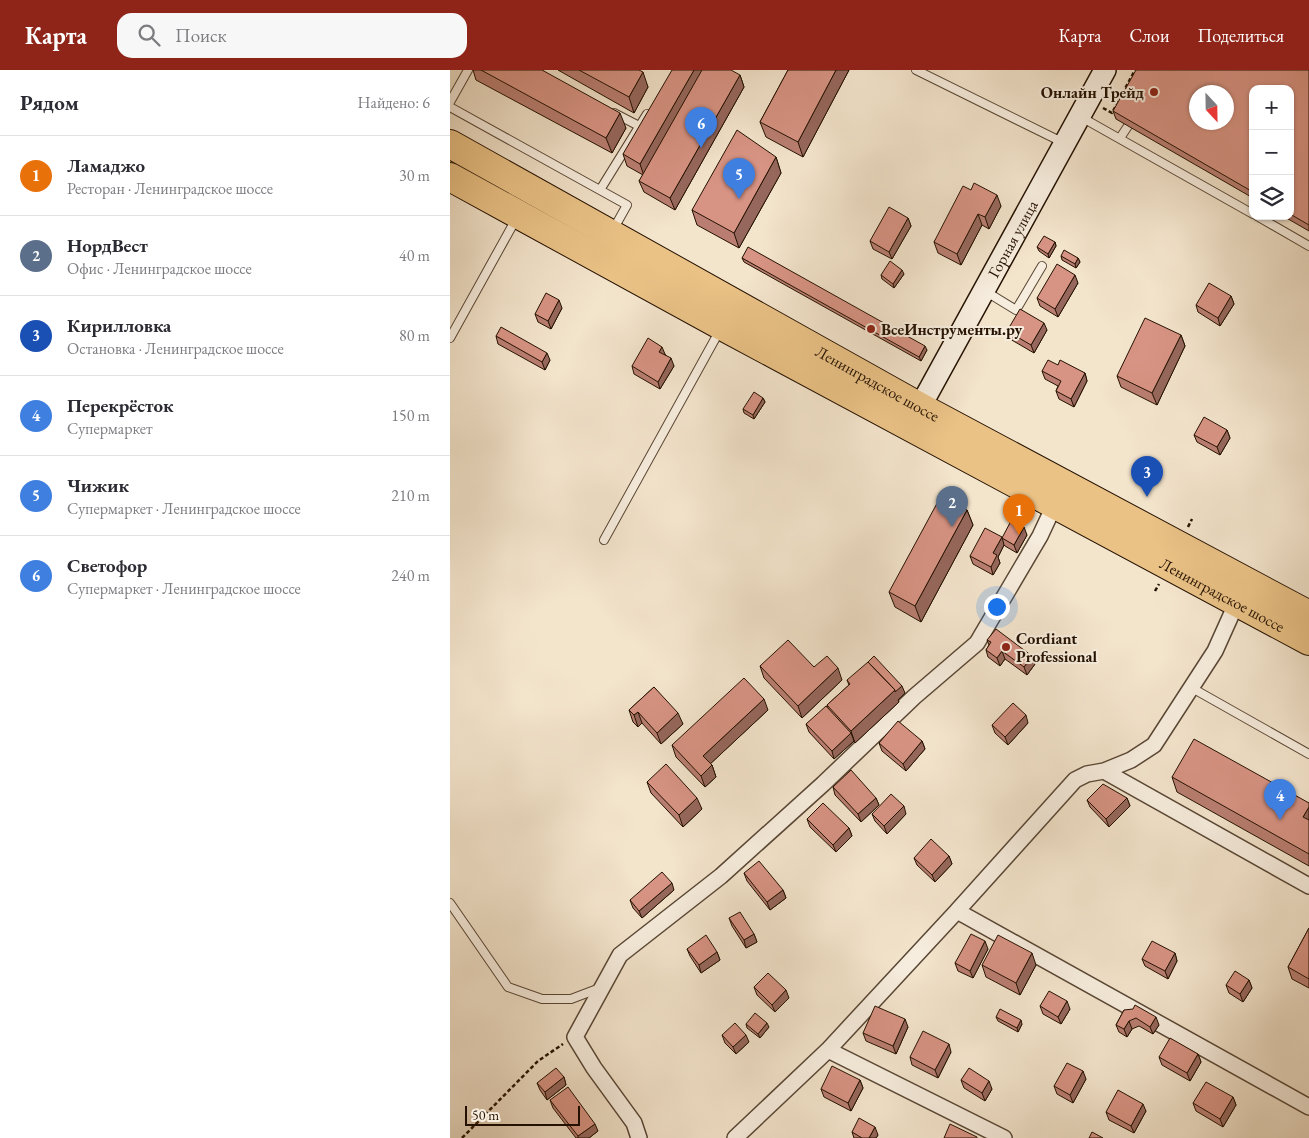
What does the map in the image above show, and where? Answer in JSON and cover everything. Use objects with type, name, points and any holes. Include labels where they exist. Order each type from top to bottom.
[{"type":"highway","name":"Ленинградское шоссе","points":[[450,144],[920,407],[1309,615]]},
{"type":"highway","name":"Ленинградское шоссе","points":[[450,177],[1054,506],[1309,641]]},
{"type":"street","name":"Горная улица","points":[[920,407],[1105,70]]},
{"type":"street","points":[[639,1138],[634,1122],[594,1068],[575,1037],[620,955],[721,876],[914,697],[977,643],[1040,536],[1054,506]]},
{"type":"street","points":[[735,1138],[828,1050],[1075,780],[1087,774],[1104,771],[1131,760],[1154,745],[1215,651],[1237,602]]},
{"type":"street","points":[[1104,771],[1309,886]]},
{"type":"street","points":[[957,911],[1309,1106]]},
{"type":"street","points":[[828,1050],[1004,1138]]},
{"type":"lane","points":[[450,102],[468,70]]},
{"type":"lane","points":[[916,70],[1064,143]]},
{"type":"lane","points":[[600,190],[654,102]]},
{"type":"lane","points":[[450,107],[627,205],[611,234]]},
{"type":"lane","points":[[606,109],[639,126]]},
{"type":"lane","points":[[1079,116],[1134,145],[1249,212]]},
{"type":"lane","points":[[1120,138],[1128,126]]},
{"type":"lane","points":[[450,338],[519,214]]},
{"type":"lane","points":[[1264,220],[1309,246]]},
{"type":"lane","points":[[983,290],[1016,310],[1042,266]]},
{"type":"lane","points":[[604,540],[722,326]]},
{"type":"lane","points":[[1192,688],[1309,754]]},
{"type":"lane","points":[[450,904],[508,987],[542,998],[571,999],[602,987]]},
{"type":"path","points":[[462,1138],[538,1061],[575,1037]]},
{"type":"building","points":[[481,70],[542,70],[620,113],[606,138]]},
{"type":"building","points":[[579,70],[639,70],[643,72],[629,97]]},
{"type":"building","points":[[672,70],[694,70],[640,164],[623,154]]},
{"type":"building","points":[[702,70],[731,70],[740,75],[670,198],[639,181]]},
{"type":"building","points":[[788,70],[836,70],[798,142],[760,122]]},
{"type":"building","points":[[1136,70],[1309,70],[1309,225],[1294,216],[1294,85],[1249,85],[1249,190],[1113,111]]},
{"type":"building","points":[[737,130],[776,157],[734,233],[692,210]]},
{"type":"building","points":[[974,183],[997,195],[985,217],[978,214],[957,254],[934,242],[963,186],[971,190]]},
{"type":"building","points":[[889,207],[908,218],[889,252],[870,241]]},
{"type":"building","points":[[1044,236],[1055,242],[1048,254],[1037,247]]},
{"type":"building","points":[[748,247],[925,346],[919,357],[742,258]]},
{"type":"building","points":[[1064,250],[1078,258],[1075,264],[1061,256]]},
{"type":"building","points":[[890,261],[902,270],[893,284],[881,275]]},
{"type":"building","points":[[1057,264],[1075,275],[1055,309],[1037,298]]},
{"type":"building","points":[[1209,283],[1231,296],[1218,318],[1196,305]]},
{"type":"building","points":[[546,293],[559,300],[548,321],[535,314]]},
{"type":"building","points":[[1020,309],[1044,323],[1031,345],[1007,331]]},
{"type":"building","points":[[1145,318],[1181,335],[1152,393],[1117,376]]},
{"type":"building","points":[[501,327],[547,353],[542,362],[496,336]]},
{"type":"building","points":[[648,338],[662,347],[659,352],[671,358],[658,382],[632,366]]},
{"type":"building","points":[[1048,360],[1058,365],[1060,360],[1085,373],[1071,399],[1056,391],[1061,381],[1042,371]]},
{"type":"building","points":[[754,392],[763,398],[753,415],[743,409]]},
{"type":"building","points":[[1204,417],[1227,430],[1217,447],[1194,435]]},
{"type":"building","points":[[941,496],[967,510],[915,606],[889,592]]},
{"type":"building","points":[[1011,521],[1024,527],[1014,545],[1002,538]]},
{"type":"building","points":[[985,528],[1002,537],[993,553],[997,555],[991,567],[970,556]]},
{"type":"building","points":[[996,629],[1032,656],[1024,667],[1002,651],[997,658],[986,650],[991,642],[987,640]]},
{"type":"building","points":[[788,640],[814,667],[827,656],[838,668],[798,706],[760,666]]},
{"type":"building","points":[[874,656],[902,686],[895,692],[868,662]]},
{"type":"building","points":[[868,662],[895,690],[851,731],[827,705],[850,684],[847,680]]},
{"type":"building","points":[[744,678],[764,699],[703,756],[712,765],[701,776],[672,745]]},
{"type":"building","points":[[654,687],[678,713],[657,733],[638,712],[634,715],[629,710]]},
{"type":"building","points":[[1013,703],[1026,715],[1005,737],[992,725]]},
{"type":"building","points":[[826,706],[851,733],[832,751],[806,724]]},
{"type":"building","points":[[898,721],[922,741],[903,764],[879,743]]},
{"type":"building","points":[[1194,739],[1309,803],[1309,807],[1303,817],[1309,820],[1309,854],[1172,777]]},
{"type":"building","points":[[666,764],[697,798],[679,815],[647,782]]},
{"type":"building","points":[[851,770],[876,798],[858,814],[833,787]]},
{"type":"building","points":[[1103,784],[1127,798],[1106,819],[1087,800]]},
{"type":"building","points":[[891,794],[904,806],[884,826],[872,814]]},
{"type":"building","points":[[823,803],[849,828],[833,845],[807,819]]},
{"type":"building","points":[[931,839],[949,856],[932,875],[914,858]]},
{"type":"building","points":[[759,861],[783,890],[767,902],[744,873]]},
{"type":"building","points":[[662,872],[672,883],[639,911],[630,900]]},
{"type":"building","points":[[740,912],[754,934],[744,940],[729,918]]},
{"type":"building","points":[[1309,928],[1309,979],[1288,967]]},
{"type":"building","points":[[971,934],[985,941],[970,971],[955,963]]},
{"type":"building","points":[[706,935],[717,952],[699,965],[687,949]]},
{"type":"building","points":[[998,935],[1032,953],[1016,983],[982,965]]},
{"type":"building","points":[[1152,941],[1175,953],[1165,971],[1142,959]]},
{"type":"building","points":[[1235,971],[1249,980],[1240,994],[1226,985]]},
{"type":"building","points":[[768,973],[786,990],[772,1005],[754,987]]},
{"type":"building","points":[[1049,991],[1067,1001],[1058,1017],[1040,1006]]},
{"type":"building","points":[[1135,1005],[1156,1017],[1150,1027],[1136,1018],[1129,1021],[1124,1029],[1116,1025],[1124,1010],[1133,1009]]},
{"type":"building","points":[[875,1006],[905,1019],[893,1046],[863,1033]]},
{"type":"building","points":[[1000,1009],[1021,1020],[1017,1028],[996,1017]]},
{"type":"building","points":[[755,1013],[767,1023],[758,1034],[746,1024]]},
{"type":"building","points":[[735,1023],[746,1035],[733,1047],[722,1035]]},
{"type":"building","points":[[923,1031],[949,1044],[935,1070],[910,1057]]},
{"type":"building","points":[[1170,1038],[1198,1054],[1187,1073],[1159,1057]]},
{"type":"building","points":[[1067,1063],[1083,1071],[1070,1095],[1054,1086]]},
{"type":"building","points":[[832,1066],[860,1080],[848,1103],[821,1089]]},
{"type":"building","points":[[556,1068],[564,1077],[545,1092],[537,1083]]},
{"type":"building","points":[[969,1068],[989,1081],[982,1093],[961,1080]]},
{"type":"building","points":[[1206,1082],[1233,1097],[1220,1119],[1193,1103]]},
{"type":"building","points":[[568,1087],[595,1124],[578,1136],[550,1100]]},
{"type":"building","points":[[1118,1090],[1143,1104],[1131,1126],[1106,1112]]},
{"type":"building","points":[[859,1118],[875,1127],[869,1138],[862,1138],[852,1132]]},
{"type":"building","points":[[950,1124],[977,1137],[977,1138],[944,1138]]},
{"type":"building","points":[[1092,1132],[1103,1138],[1089,1138]]},
{"type":"place","name":"Онлайн Трейд","points":[[1154,92]]},
{"type":"place","name":"Светофор","points":[[701,148]]},
{"type":"place","name":"Чижик","points":[[739,199]]},
{"type":"place","name":"ВсеИнструменты.ру","points":[[871,329]]},
{"type":"place","name":"Кирилловка","points":[[1147,497]]},
{"type":"place","name":"НордВест","points":[[952,527]]},
{"type":"place","name":"Ламаджо","points":[[1019,535]]},
{"type":"place","name":"Cordiant Professional","points":[[1006,647]]},
{"type":"place","name":"Перекрёсток","points":[[1280,820]]}]
